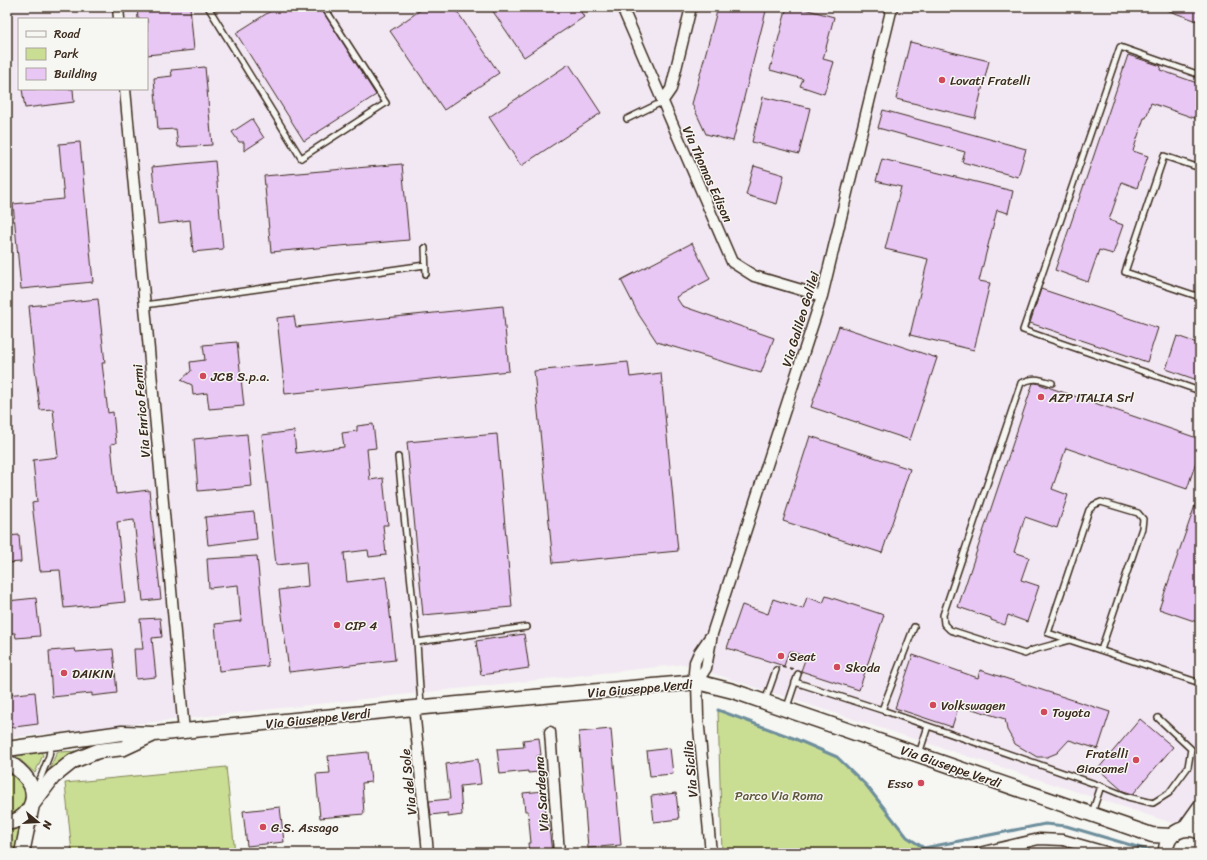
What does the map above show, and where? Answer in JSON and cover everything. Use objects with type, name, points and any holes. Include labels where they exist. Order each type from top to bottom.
[{"type":"main road","name":"Via Giuseppe Verdi","points":[[7,749],[122,733],[154,734],[697,682],[733,691],[1152,834],[1168,845]]},
{"type":"main road","name":"Via Giuseppe Verdi","points":[[7,823],[12,823],[22,818],[53,777],[73,761],[98,751],[124,748],[154,734]]},
{"type":"main road","points":[[7,761],[23,774],[31,785],[33,796],[22,853]]},
{"type":"main road","points":[[1186,828],[1200,807]]},
{"type":"main road","points":[[1168,845],[1180,830],[1186,828],[1194,829],[1200,832]]},
{"type":"street","points":[[118,7],[119,18]]},
{"type":"street","name":"Via Thomas Edison","points":[[622,7],[732,262],[754,276],[822,296]]},
{"type":"street","points":[[662,102],[671,89],[691,7]]},
{"type":"street","name":"Via Galileo Galilei","points":[[697,682],[694,673],[695,662],[699,653],[712,634],[822,296],[892,7]]},
{"type":"street","name":"Via Enrico Fermi","points":[[125,90],[184,731]]},
{"type":"street","name":"Via Sicilia","points":[[697,682],[698,717],[711,853]]},
{"type":"street","name":"Via del Sole","points":[[418,708],[428,853]]},
{"type":"street","name":"Via Sardegna","points":[[550,732],[559,853]]},
{"type":"street","points":[[979,853],[1039,839],[1045,839],[1063,840],[1109,853]]},
{"type":"lane","points":[[208,7],[300,158],[386,103],[324,7]]},
{"type":"lane","points":[[1200,75],[1120,47],[1023,330],[1200,391]]},
{"type":"lane","points":[[627,119],[662,102]]},
{"type":"lane","points":[[1200,168],[1164,156],[1125,272],[1200,297]]},
{"type":"lane","points":[[425,248],[426,274]]},
{"type":"lane","points":[[145,305],[425,265]]},
{"type":"lane","points":[[1052,383],[1036,378],[1021,383],[943,615],[944,624],[950,630],[1025,654],[1033,650],[1071,640]]},
{"type":"lane","points":[[398,457],[417,642],[418,708]]},
{"type":"lane","points":[[1101,650],[1142,528],[1143,519],[1138,512],[1101,502],[1094,505],[1089,510],[1048,633],[1200,683]]},
{"type":"lane","points":[[417,642],[528,627]]},
{"type":"lane","points":[[882,710],[914,627]]},
{"type":"lane","points":[[765,702],[776,670]]},
{"type":"lane","points":[[786,709],[798,674]]},
{"type":"lane","points":[[795,682],[882,710],[1101,786],[1128,797],[1153,803],[1169,793],[1188,767],[1191,749],[1158,718]]},
{"type":"lane","points":[[918,755],[928,726]]},
{"type":"lane","points":[[32,805],[52,742]]},
{"type":"lane","points":[[1091,814],[1101,786]]},
{"type":"path","points":[[776,670],[781,667],[789,668],[798,674]]},
{"type":"shaded area","points":[[7,7],[1200,7],[1200,832],[684,664],[7,738]]},
{"type":"green space","name":"Parco Via Roma","points":[[718,710],[793,738],[837,757],[866,785],[907,837],[924,848],[923,853],[722,853]]},
{"type":"green space","points":[[81,751],[44,782],[57,752]]},
{"type":"green space","points":[[41,752],[43,755],[35,773],[16,756],[17,755]]},
{"type":"green space","points":[[7,767],[24,786],[26,798],[25,804],[21,810],[7,818]]},
{"type":"green space","points":[[226,767],[235,853],[72,853],[65,783]]},
{"type":"green space","points":[[23,818],[18,853],[7,853],[7,826]]},
{"type":"building","points":[[137,7],[190,7],[194,50],[148,55],[148,18],[138,18]]},
{"type":"building","points":[[277,7],[320,7],[376,95],[304,141],[236,33]]},
{"type":"building","points":[[425,7],[454,7],[499,73],[444,110],[390,31]]},
{"type":"building","points":[[490,7],[578,7],[584,17],[524,57]]},
{"type":"building","points":[[718,7],[767,7],[733,141],[706,134],[692,104]]},
{"type":"building","points":[[787,7],[797,7],[834,17],[823,59],[834,62],[824,94],[800,86],[803,79],[770,70]]},
{"type":"building","points":[[1200,7],[1200,22],[1161,8]]},
{"type":"building","name":"Lovati Fratelli","points":[[910,42],[989,61],[975,118],[896,99]]},
{"type":"building","points":[[1128,55],[1161,66],[1160,70],[1200,84],[1200,120],[1151,103],[1146,118],[1144,118],[1133,151],[1148,156],[1137,188],[1122,182],[1109,220],[1123,225],[1113,254],[1099,250],[1088,282],[1055,270]]},
{"type":"building","points":[[569,64],[601,113],[521,166],[489,117]]},
{"type":"building","points":[[205,67],[212,145],[178,147],[176,129],[158,130],[154,78],[172,76],[171,70]]},
{"type":"building","points":[[22,90],[73,90],[74,102],[25,108]]},
{"type":"building","points":[[763,97],[810,108],[799,154],[752,142]]},
{"type":"building","points":[[883,110],[1026,149],[1018,177],[962,162],[965,152],[878,128]]},
{"type":"building","points":[[252,119],[264,138],[244,151],[244,142],[239,142],[232,132]]},
{"type":"building","points":[[80,142],[93,282],[21,289],[13,204],[64,199],[59,144]]},
{"type":"building","points":[[882,159],[1013,191],[1008,213],[997,210],[979,281],[990,283],[974,350],[910,335],[928,259],[885,249],[901,187],[876,181]]},
{"type":"building","points":[[215,161],[223,249],[193,252],[190,220],[158,224],[152,167]]},
{"type":"building","points":[[402,164],[409,240],[271,252],[264,176]]},
{"type":"building","points":[[754,166],[784,175],[777,204],[746,195]]},
{"type":"building","points":[[692,243],[710,279],[676,297],[682,306],[774,338],[761,373],[657,342],[639,315],[621,280]]},
{"type":"building","points":[[1041,289],[1158,328],[1147,362],[1030,323]]},
{"type":"building","points":[[98,299],[105,363],[102,363],[108,413],[113,412],[116,443],[111,444],[116,494],[149,490],[161,599],[143,601],[134,520],[117,522],[125,602],[64,608],[60,570],[40,571],[32,503],[37,502],[33,460],[58,457],[53,409],[40,410],[29,306]]},
{"type":"building","points":[[503,306],[509,371],[285,394],[277,318],[294,316],[296,327]]},
{"type":"building","points":[[839,326],[937,358],[910,440],[811,407]]},
{"type":"building","points":[[1177,336],[1200,344],[1200,381],[1166,369]]},
{"type":"building","points":[[237,342],[244,406],[209,409],[207,393],[193,395],[192,385],[181,380],[191,371],[190,362],[205,360],[203,345]]},
{"type":"building","points":[[628,362],[630,377],[661,373],[678,551],[553,563],[534,371]]},
{"type":"building","points":[[1033,383],[1200,439],[1200,450],[1187,489],[1066,448],[1052,489],[1068,495],[1057,528],[1025,517],[1014,552],[1029,557],[1021,580],[1039,586],[1027,622],[1008,615],[1005,625],[991,620],[991,618],[958,607]]},
{"type":"building","points":[[373,424],[376,448],[367,449],[370,480],[383,478],[388,525],[383,525],[386,555],[369,557],[368,550],[344,553],[347,582],[386,577],[395,660],[289,672],[279,590],[308,586],[306,562],[276,565],[262,435],[294,431],[296,453],[344,447],[342,433],[357,431],[357,426]]},
{"type":"building","points":[[247,434],[252,486],[198,491],[194,439]]},
{"type":"building","points":[[497,434],[512,607],[423,615],[407,442]]},
{"type":"building","points":[[810,436],[910,469],[882,553],[783,521]]},
{"type":"building","points":[[1200,494],[1200,623],[1159,609]]},
{"type":"building","points":[[254,512],[257,539],[208,545],[205,517]]},
{"type":"building","points":[[19,535],[21,562],[7,563],[7,536]]},
{"type":"building","points":[[257,556],[268,666],[219,671],[215,624],[241,621],[238,585],[209,588],[207,559]]},
{"type":"building","points":[[826,596],[884,615],[859,690],[801,671],[806,657],[789,651],[784,666],[727,648],[742,605],[768,614],[773,599],[803,609],[807,597],[823,603]]},
{"type":"building","points":[[36,598],[40,636],[16,638],[15,633],[7,633],[7,601]]},
{"type":"building","points":[[160,618],[162,637],[152,638],[156,677],[136,679],[134,649],[143,649],[140,619]]},
{"type":"building","points":[[524,634],[529,668],[481,675],[476,641]]},
{"type":"building","points":[[75,649],[76,652],[113,649],[117,693],[92,696],[92,693],[52,697],[49,651]]},
{"type":"building","points":[[913,655],[978,678],[980,670],[1110,712],[1098,749],[1069,740],[1057,753],[1047,757],[1037,757],[1015,744],[1007,730],[1005,719],[959,705],[952,727],[895,708]]},
{"type":"building","points":[[35,692],[38,724],[7,728],[7,695]]},
{"type":"building","points":[[1140,719],[1173,747],[1133,794],[1123,791],[1098,769]]},
{"type":"building","points":[[611,729],[621,845],[588,848],[579,732]]},
{"type":"building","points":[[539,738],[541,755],[537,756],[539,772],[528,773],[528,771],[500,774],[497,749],[524,747],[523,740]]},
{"type":"building","points":[[670,748],[673,774],[650,776],[647,751]]},
{"type":"building","points":[[368,752],[371,782],[362,783],[364,814],[320,818],[316,774],[330,773],[328,756]]},
{"type":"building","points":[[478,759],[481,784],[460,786],[462,815],[448,817],[448,813],[431,815],[429,801],[450,799],[446,764]]},
{"type":"building","points":[[544,791],[546,818],[548,818],[552,853],[529,853],[528,843],[531,843],[528,811],[525,811],[523,793]]},
{"type":"building","points":[[676,793],[679,819],[654,822],[651,796]]},
{"type":"building","name":"G.S. Assago","points":[[280,807],[284,842],[247,846],[243,811]]},
{"type":"waterway","points":[[718,710],[793,738],[837,757],[866,785],[907,837],[924,848],[1045,824],[1066,826],[1151,851]]},
{"type":"place","name":"Lovati Fratelli","points":[[942,80]]},
{"type":"place","name":"JCB S.p.a.","points":[[203,376]]},
{"type":"place","name":"AZP ITALIA Srl","points":[[1041,397]]},
{"type":"place","name":"CIP 4","points":[[337,625]]},
{"type":"place","name":"Seat","points":[[781,656]]},
{"type":"place","name":"Skoda","points":[[837,667]]},
{"type":"place","name":"DAIKIN","points":[[64,673]]},
{"type":"place","name":"Volkswagen","points":[[933,705]]},
{"type":"place","name":"Toyota","points":[[1044,712]]},
{"type":"place","name":"Fratelli Giacomel","points":[[1136,760]]},
{"type":"place","name":"Esso","points":[[921,783]]},
{"type":"place","name":"G.S. Assago","points":[[263,827]]}]
